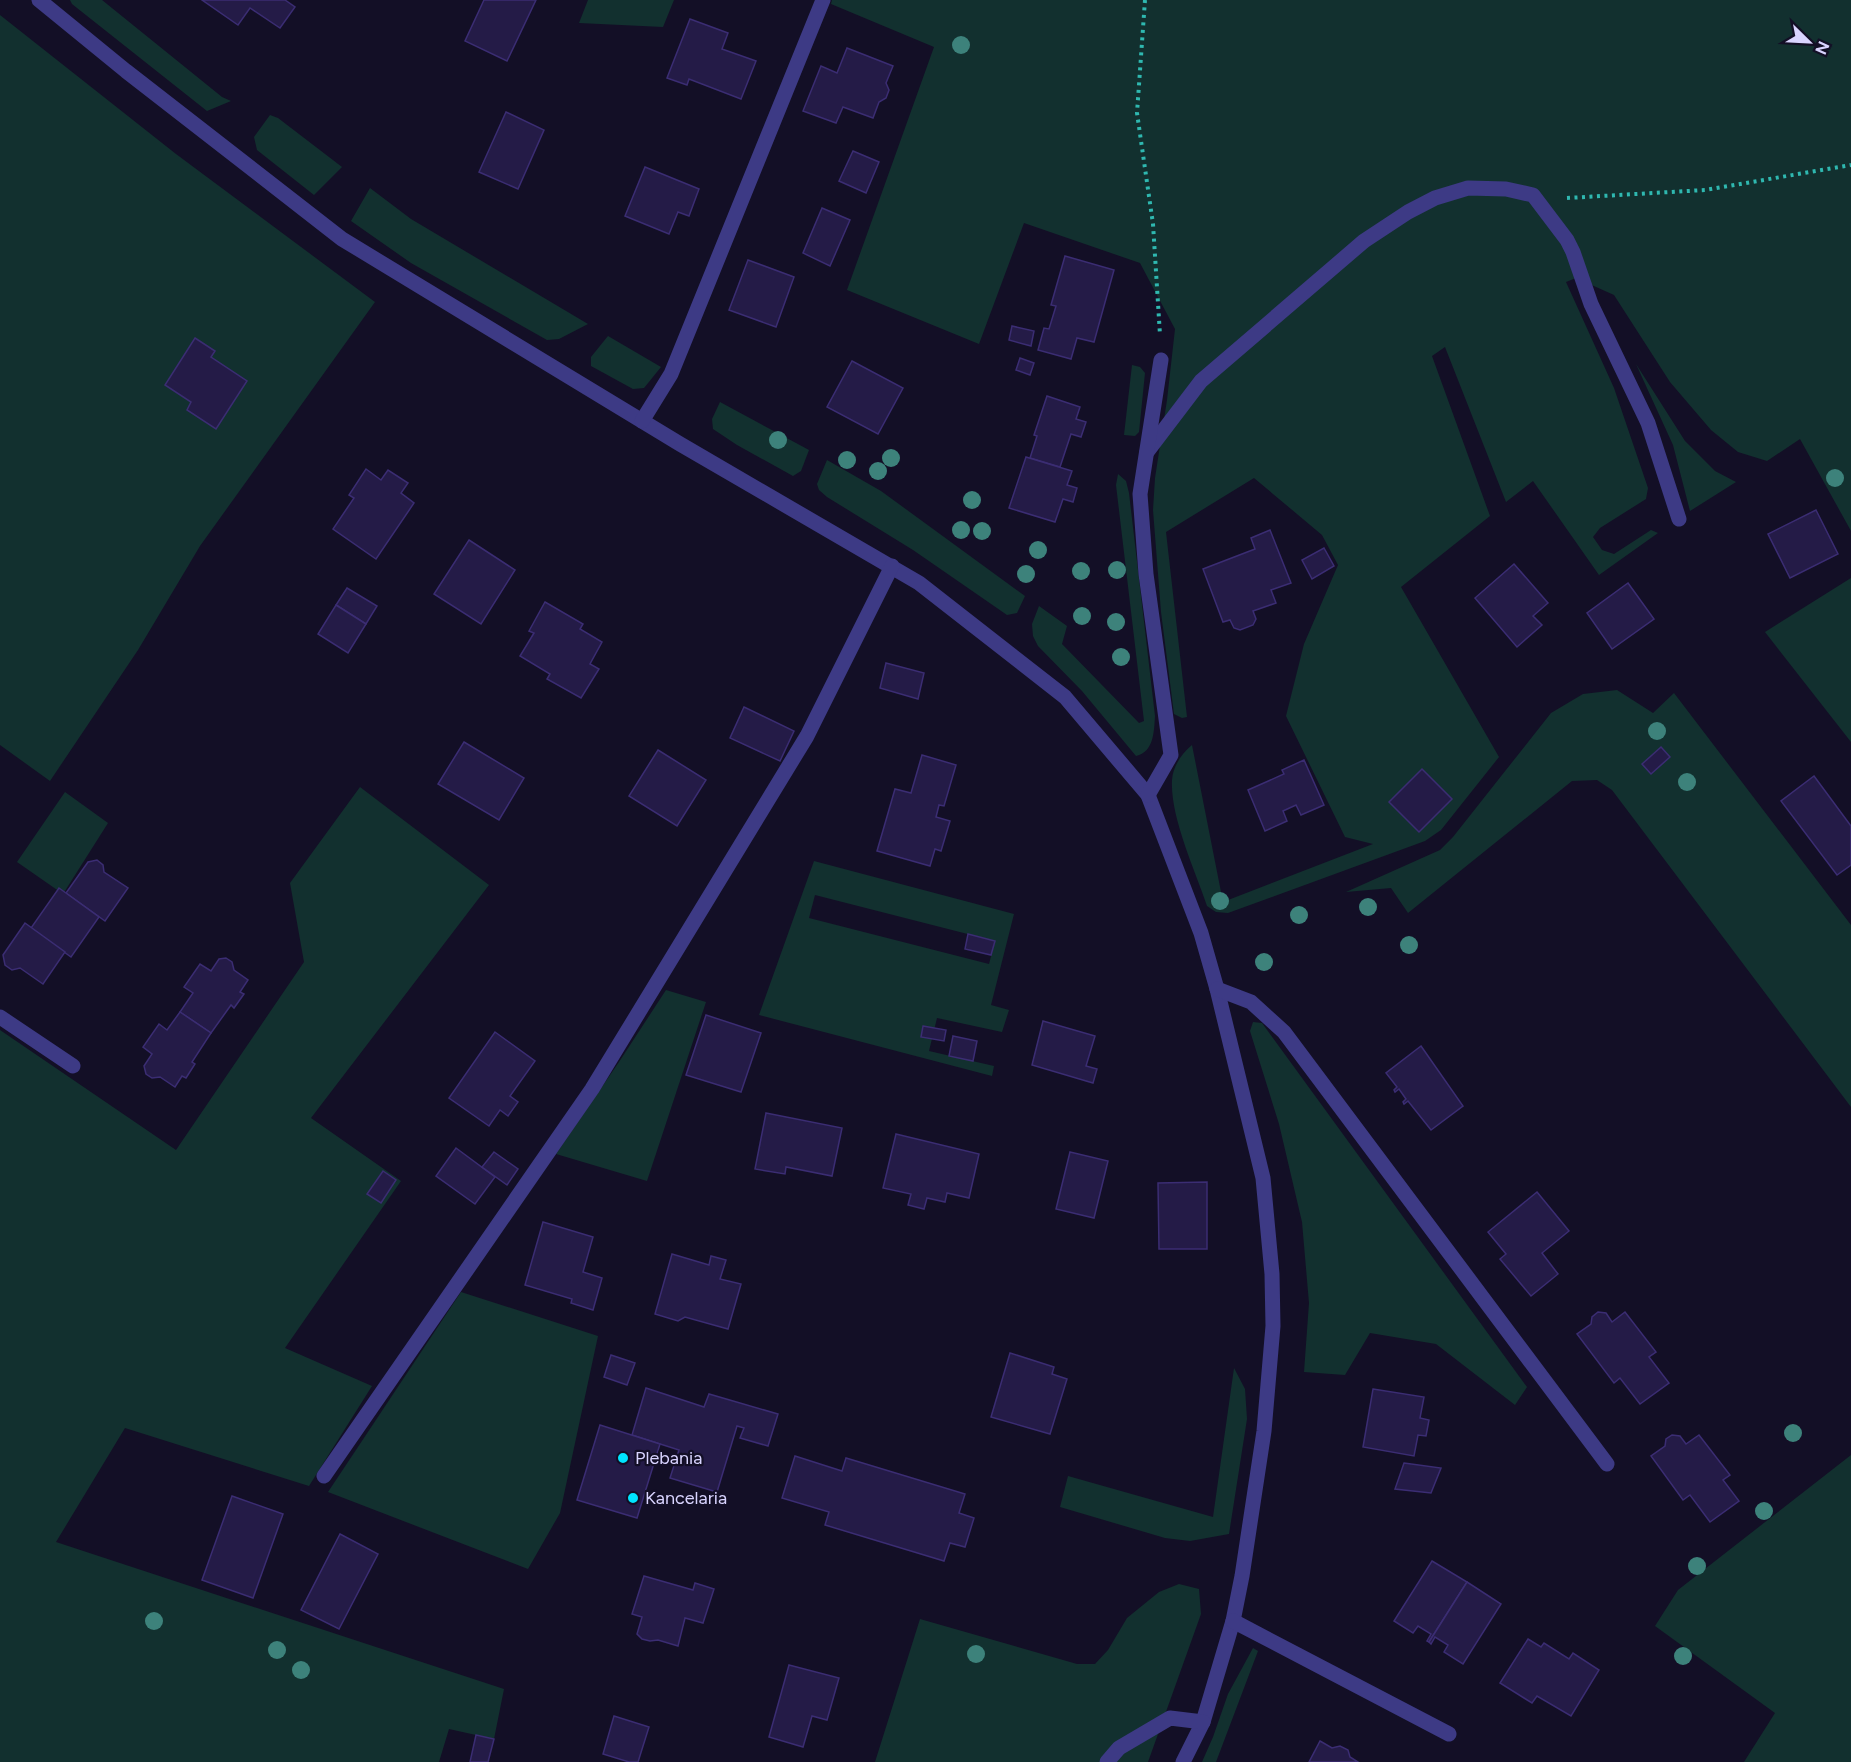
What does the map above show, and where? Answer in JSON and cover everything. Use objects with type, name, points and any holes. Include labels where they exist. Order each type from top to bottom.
[{"type":"street","points":[[39,0],[126,71],[342,239],[642,421],[919,583],[1065,697],[1148,795],[1201,933],[1218,989],[1263,1178],[1272,1274],[1273,1326],[1264,1431],[1233,1621],[1203,1722],[1183,1762]]},
{"type":"street","points":[[642,421],[671,374],[823,0]]},
{"type":"street","points":[[1147,452],[1201,381],[1364,241],[1408,212],[1435,198],[1468,188],[1506,189],[1533,195],[1568,240],[1591,304],[1648,423],[1679,519]]},
{"type":"street","points":[[1148,795],[1171,755],[1146,574],[1140,494],[1161,360]]},
{"type":"street","points":[[324,1476],[592,1089],[807,736],[892,566]]},
{"type":"street","points":[[1218,989],[1251,1002],[1284,1032],[1606,1464]]},
{"type":"street","points":[[0,1017],[73,1066]]},
{"type":"street","points":[[1233,1621],[1449,1734]]},
{"type":"street","points":[[1107,1762],[1119,1748],[1170,1718],[1203,1722]]},
{"type":"path","points":[[1146,0],[1137,113],[1153,224],[1161,360]]},
{"type":"path","points":[[1533,195],[1569,198],[1705,190],[1851,165]]},
{"type":"green space","points":[[70,0],[102,0],[222,97],[231,101],[207,111],[72,4]]},
{"type":"green space","points":[[588,0],[674,0],[663,27],[579,23]]},
{"type":"green space","points":[[832,0],[1851,0],[1851,531],[1800,439],[1767,461],[1738,452],[1711,430],[1670,382],[1614,295],[1576,278],[1566,282],[1614,388],[1648,488],[1646,499],[1600,528],[1593,537],[1602,550],[1614,554],[1651,530],[1658,533],[1599,575],[1533,481],[1506,502],[1445,347],[1432,356],[1490,516],[1401,587],[1499,757],[1441,830],[1425,841],[1228,913],[1216,912],[1207,906],[1179,827],[1172,795],[1172,780],[1176,765],[1192,745],[1223,902],[1373,844],[1345,837],[1286,716],[1304,644],[1338,565],[1322,535],[1254,478],[1166,532],[1187,717],[1182,718],[1174,714],[1161,612],[1153,510],[1155,478],[1175,329],[1140,263],[1024,223],[979,344],[847,290],[934,47],[831,4]]},
{"type":"green space","points":[[0,15],[176,154],[375,302],[200,546],[138,650],[50,781],[0,745]]},
{"type":"green space","points":[[270,115],[278,118],[342,167],[314,195],[257,150],[254,137]]},
{"type":"green space","points":[[370,188],[411,219],[588,324],[559,339],[547,340],[411,263],[351,221]]},
{"type":"green space","points":[[608,336],[661,367],[644,388],[633,389],[591,366],[591,357]]},
{"type":"green space","points":[[1636,364],[1685,441],[1715,471],[1736,482],[1690,511],[1673,445]]},
{"type":"green space","points":[[1132,365],[1140,367],[1145,373],[1139,432],[1135,436],[1124,435]]},
{"type":"green space","points":[[720,402],[809,450],[801,471],[793,476],[713,429],[712,419]]},
{"type":"green space","points":[[827,460],[881,491],[1025,596],[1017,613],[1007,615],[913,550],[827,497],[819,490],[817,484]]},
{"type":"green space","points":[[1118,474],[1126,481],[1129,493],[1155,716],[1150,746],[1142,754],[1136,756],[1082,691],[1038,646],[1033,636],[1032,624],[1039,606],[1067,626],[1062,644],[1139,723],[1144,721],[1116,485]]},
{"type":"green space","points":[[1851,578],[1851,742],[1765,632]]},
{"type":"green space","points":[[1617,690],[1653,713],[1674,693],[1851,925],[1851,1107],[1612,790],[1597,780],[1572,781],[1408,913],[1391,888],[1346,892],[1440,850],[1453,837],[1551,713],[1583,694]]},
{"type":"green space","points":[[360,787],[489,885],[311,1118],[401,1181],[285,1348],[372,1386],[309,1486],[125,1428],[56,1542],[504,1689],[494,1739],[449,1729],[439,1762],[0,1762],[0,1030],[176,1150],[304,962],[290,883]]},
{"type":"green space","points":[[65,792],[108,823],[63,894],[17,862]]},
{"type":"green space","points":[[814,861],[1014,914],[991,1005],[1009,1010],[1002,1032],[937,1018],[929,1051],[994,1066],[992,1076],[759,1015]],"holes":[[[815,895],[995,941],[989,964],[809,918]]]},
{"type":"green space","points":[[666,990],[706,1002],[647,1181],[556,1154],[619,1062]]},
{"type":"green space","points":[[1253,1022],[1262,1023],[1527,1387],[1515,1405],[1436,1344],[1370,1333],[1345,1375],[1304,1372],[1309,1303],[1302,1222],[1279,1124],[1250,1031]]},
{"type":"green space","points":[[461,1292],[598,1336],[560,1513],[528,1569],[328,1492]]},
{"type":"green space","points":[[1234,1368],[1245,1389],[1247,1419],[1229,1534],[1190,1541],[1165,1538],[1060,1507],[1068,1476],[1213,1517]]},
{"type":"green space","points":[[1851,1455],[1851,1762],[1744,1762],[1775,1713],[1655,1626],[1678,1590]]},
{"type":"green space","points":[[1179,1584],[1199,1589],[1201,1614],[1148,1762],[875,1762],[920,1619],[1077,1664],[1095,1664],[1108,1650],[1127,1618],[1159,1592]]},
{"type":"green space","points":[[1253,1648],[1258,1651],[1216,1762],[1202,1762],[1228,1694]]},
{"type":"building","points":[[202,0],[285,0],[295,7],[280,28],[250,8],[238,25]]},
{"type":"building","points":[[484,0],[536,0],[507,61],[465,41]]},
{"type":"building","points":[[690,19],[728,33],[722,49],[756,61],[741,99],[689,79],[687,85],[667,78]]},
{"type":"building","points":[[847,48],[893,66],[886,83],[889,90],[886,98],[879,102],[873,118],[843,107],[836,123],[803,111],[821,66],[837,73]]},
{"type":"building","points":[[506,112],[544,130],[518,189],[479,172]]},
{"type":"building","points":[[853,151],[879,162],[866,193],[839,181]]},
{"type":"building","points":[[645,167],[699,189],[689,216],[678,212],[669,234],[625,216]]},
{"type":"building","points":[[822,208],[850,220],[830,266],[803,253]]},
{"type":"building","points":[[1065,256],[1114,270],[1094,342],[1077,338],[1071,359],[1038,350],[1044,328],[1049,329],[1056,306],[1051,305]]},
{"type":"building","points":[[748,260],[794,277],[776,327],[729,310]]},
{"type":"building","points":[[1012,326],[1034,331],[1031,346],[1009,340]]},
{"type":"building","points":[[195,338],[215,351],[211,357],[247,381],[216,429],[187,410],[191,402],[165,385]]},
{"type":"building","points":[[1020,358],[1034,363],[1030,375],[1016,370]]},
{"type":"building","points":[[852,361],[903,388],[878,434],[827,407]]},
{"type":"building","points":[[1047,396],[1080,407],[1076,419],[1086,422],[1081,437],[1071,434],[1060,467],[1030,458],[1037,436],[1034,435]]},
{"type":"building","points":[[1026,457],[1072,471],[1067,485],[1077,488],[1073,502],[1063,499],[1055,522],[1009,508]]},
{"type":"building","points":[[366,469],[381,480],[388,470],[408,483],[401,493],[414,503],[376,559],[333,529],[354,498],[349,495]]},
{"type":"building","points":[[1816,510],[1838,554],[1790,578],[1768,534]]},
{"type":"building","points":[[1270,530],[1291,583],[1271,590],[1276,603],[1253,611],[1256,619],[1253,625],[1240,630],[1234,628],[1230,620],[1223,622],[1203,569],[1255,549],[1251,538]]},
{"type":"building","points":[[469,540],[515,570],[481,624],[434,594]]},
{"type":"building","points":[[1324,548],[1334,566],[1312,579],[1302,560]]},
{"type":"building","points":[[1514,564],[1548,603],[1533,616],[1542,625],[1517,647],[1475,598]]},
{"type":"building","points":[[1628,583],[1654,619],[1612,649],[1587,613]]},
{"type":"building","points":[[347,588],[377,606],[366,624],[336,605]]},
{"type":"building","points":[[545,602],[583,624],[580,629],[602,642],[590,664],[599,669],[581,698],[547,679],[550,674],[520,656],[534,633],[529,631]]},
{"type":"building","points":[[336,605],[366,624],[348,653],[318,634]]},
{"type":"building","points":[[886,663],[924,673],[918,699],[880,688]]},
{"type":"building","points":[[744,707],[794,731],[780,761],[730,738]]},
{"type":"building","points":[[464,742],[524,778],[499,820],[438,784]]},
{"type":"building","points":[[1661,747],[1670,757],[1651,774],[1642,764]]},
{"type":"building","points":[[658,750],[706,780],[677,826],[629,796]]},
{"type":"building","points":[[922,755],[956,765],[944,806],[939,805],[936,817],[950,821],[941,851],[935,849],[930,866],[877,851],[895,789],[911,793]]},
{"type":"building","points":[[1304,760],[1324,805],[1301,815],[1296,805],[1283,811],[1287,821],[1265,831],[1248,790],[1284,774],[1282,770]]},
{"type":"building","points":[[1422,769],[1452,799],[1419,832],[1389,802]]},
{"type":"building","points":[[1814,776],[1851,826],[1851,865],[1837,875],[1781,801]]},
{"type":"building","points":[[97,860],[103,865],[104,872],[128,888],[105,921],[66,893],[88,862]]},
{"type":"building","points":[[59,888],[99,917],[71,957],[31,928]]},
{"type":"building","points":[[25,923],[65,952],[43,984],[20,968],[12,970],[5,965],[3,955]]},
{"type":"building","points":[[968,934],[995,941],[991,955],[965,949]]},
{"type":"building","points":[[226,958],[232,962],[234,970],[248,980],[240,992],[244,994],[234,1008],[231,1005],[211,1033],[180,1012],[193,993],[184,987],[200,964],[211,971],[219,959]]},
{"type":"building","points":[[180,1012],[211,1033],[192,1062],[195,1064],[186,1078],[182,1076],[175,1087],[160,1077],[152,1078],[146,1074],[144,1066],[152,1054],[143,1047],[159,1024],[167,1030]]},
{"type":"building","points":[[706,1015],[761,1033],[741,1092],[686,1075]]},
{"type":"building","points":[[1043,1021],[1095,1036],[1086,1066],[1097,1069],[1093,1083],[1032,1065]]},
{"type":"building","points":[[923,1026],[946,1030],[944,1041],[921,1037]]},
{"type":"building","points":[[495,1032],[535,1061],[510,1096],[518,1102],[508,1116],[500,1110],[489,1126],[449,1098]]},
{"type":"building","points":[[953,1036],[977,1041],[973,1061],[949,1056]]},
{"type":"building","points":[[1421,1046],[1463,1106],[1431,1130],[1408,1101],[1404,1104],[1406,1099],[1399,1089],[1395,1092],[1397,1087],[1386,1073]]},
{"type":"building","points":[[766,1113],[842,1128],[832,1176],[786,1167],[785,1174],[755,1169]]},
{"type":"building","points":[[896,1134],[979,1154],[969,1198],[947,1193],[945,1202],[927,1198],[924,1209],[908,1205],[911,1194],[883,1188]]},
{"type":"building","points":[[456,1148],[495,1177],[475,1204],[436,1176]]},
{"type":"building","points":[[494,1152],[518,1169],[507,1185],[482,1167]]},
{"type":"building","points":[[1070,1152],[1108,1161],[1094,1218],[1056,1209]]},
{"type":"building","points":[[383,1171],[396,1180],[381,1203],[367,1194]]},
{"type":"building","points":[[1207,1182],[1207,1249],[1159,1249],[1158,1183]]},
{"type":"building","points":[[1537,1192],[1569,1231],[1542,1253],[1558,1274],[1531,1296],[1500,1259],[1506,1254],[1488,1232]]},
{"type":"building","points":[[543,1222],[593,1237],[583,1272],[602,1278],[593,1310],[571,1303],[572,1299],[525,1285]]},
{"type":"building","points":[[672,1254],[709,1265],[711,1256],[726,1260],[720,1279],[741,1284],[728,1329],[685,1317],[678,1321],[655,1314]]},
{"type":"building","points":[[1598,1312],[1606,1313],[1612,1322],[1625,1312],[1656,1352],[1649,1357],[1669,1383],[1640,1404],[1620,1378],[1614,1383],[1577,1334],[1591,1324],[1592,1317]]},
{"type":"building","points":[[1010,1353],[1054,1367],[1052,1374],[1067,1379],[1050,1434],[991,1417]]},
{"type":"building","points":[[611,1355],[635,1363],[627,1385],[604,1377]]},
{"type":"building","points":[[646,1388],[704,1407],[709,1394],[778,1414],[768,1446],[740,1438],[744,1428],[737,1426],[717,1492],[670,1478],[679,1450],[632,1435]]},
{"type":"building","points":[[1373,1389],[1424,1397],[1420,1418],[1429,1420],[1426,1436],[1418,1435],[1414,1456],[1363,1447]]},
{"type":"building","name":"Plebania","points":[[600,1425],[660,1444],[637,1518],[577,1500]]},
{"type":"building","points":[[1672,1435],[1680,1436],[1686,1444],[1699,1435],[1730,1475],[1723,1480],[1739,1501],[1710,1522],[1690,1495],[1683,1500],[1651,1456],[1665,1446],[1666,1439]]},
{"type":"building","points":[[795,1456],[842,1471],[846,1458],[965,1494],[959,1513],[974,1518],[965,1547],[950,1543],[944,1561],[825,1525],[829,1512],[782,1498]]},
{"type":"building","points":[[1404,1463],[1441,1468],[1431,1493],[1395,1489]]},
{"type":"building","points":[[232,1496],[283,1514],[253,1598],[202,1580]]},
{"type":"building","points":[[340,1534],[378,1554],[339,1629],[301,1610]]},
{"type":"building","points":[[1432,1561],[1467,1582],[1429,1642],[1427,1641],[1431,1634],[1418,1626],[1413,1633],[1394,1621]]},
{"type":"building","points":[[644,1576],[693,1590],[695,1583],[714,1589],[703,1623],[685,1618],[678,1646],[658,1640],[642,1639],[637,1634],[642,1617],[632,1614]]},
{"type":"building","points":[[1467,1582],[1501,1604],[1463,1664],[1444,1652],[1448,1645],[1435,1637],[1431,1644],[1429,1642]]},
{"type":"building","points":[[1528,1639],[1541,1647],[1544,1643],[1569,1659],[1573,1653],[1599,1670],[1571,1716],[1537,1696],[1532,1703],[1500,1683]]},
{"type":"building","points":[[789,1665],[839,1678],[827,1720],[812,1716],[803,1747],[769,1737]]},
{"type":"building","points":[[614,1716],[649,1727],[638,1762],[629,1762],[603,1754]]},
{"type":"building","points":[[476,1735],[494,1739],[488,1762],[470,1762]]},
{"type":"building","points":[[1320,1741],[1332,1748],[1340,1746],[1348,1750],[1350,1757],[1358,1762],[1309,1762]]},
{"type":"place","name":"Plebania","points":[[623,1458]]},
{"type":"place","name":"Kancelaria","points":[[633,1498]]}]
